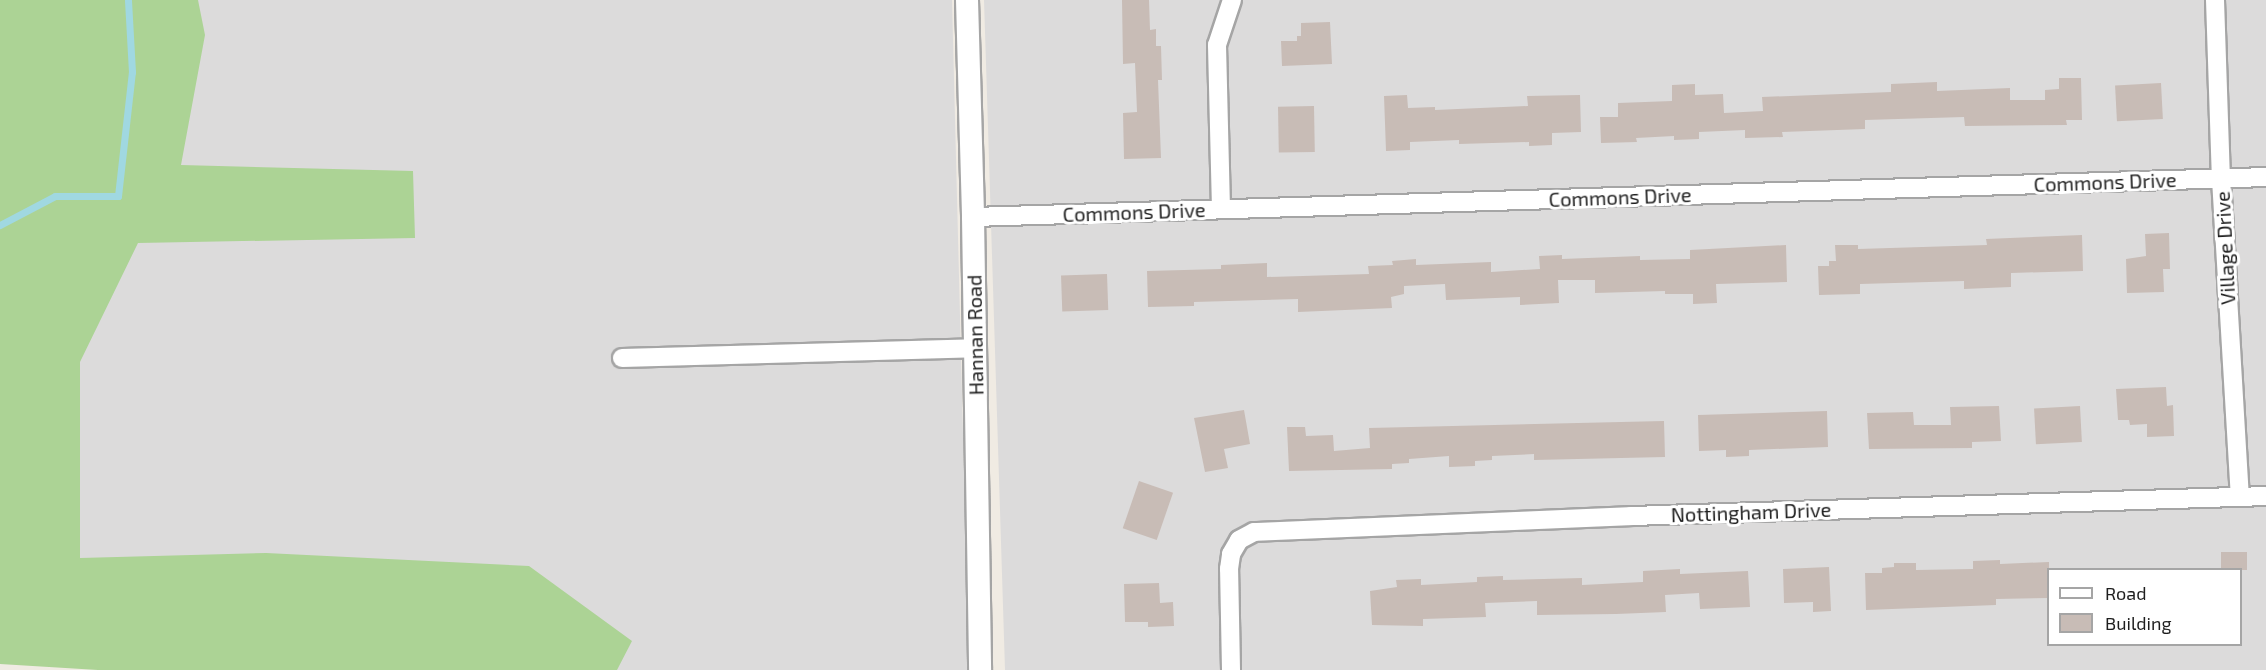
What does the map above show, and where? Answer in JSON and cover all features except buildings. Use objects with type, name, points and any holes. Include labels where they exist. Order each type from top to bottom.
[{"type":"street","name":"Hannan Road","points":[[967,0],[980,670]]},
{"type":"street","points":[[1221,209],[1217,45],[1232,0]]},
{"type":"street","name":"Village Drive","points":[[2215,0],[2221,179],[2240,496]]},
{"type":"street","name":"Commons Drive","points":[[973,217],[2266,177]]},
{"type":"street","points":[[622,358],[975,348]]},
{"type":"street","name":"Nottingham Drive","points":[[1232,670],[1229,569],[1232,554],[1239,540],[1254,532],[2266,496]]},
{"type":"shaded area","points":[[6,0],[952,0],[969,670],[304,670],[0,646]]},
{"type":"shaded area","points":[[984,0],[2266,0],[2266,670],[1005,670]]},
{"type":"green space","points":[[0,0],[198,0],[205,35],[181,165],[413,171],[415,238],[138,243],[80,362],[80,558],[266,553],[529,566],[632,641],[617,670],[98,670],[0,664]]},
{"type":"waterway","points":[[0,225],[55,196],[118,196],[132,72],[128,0]]}]
